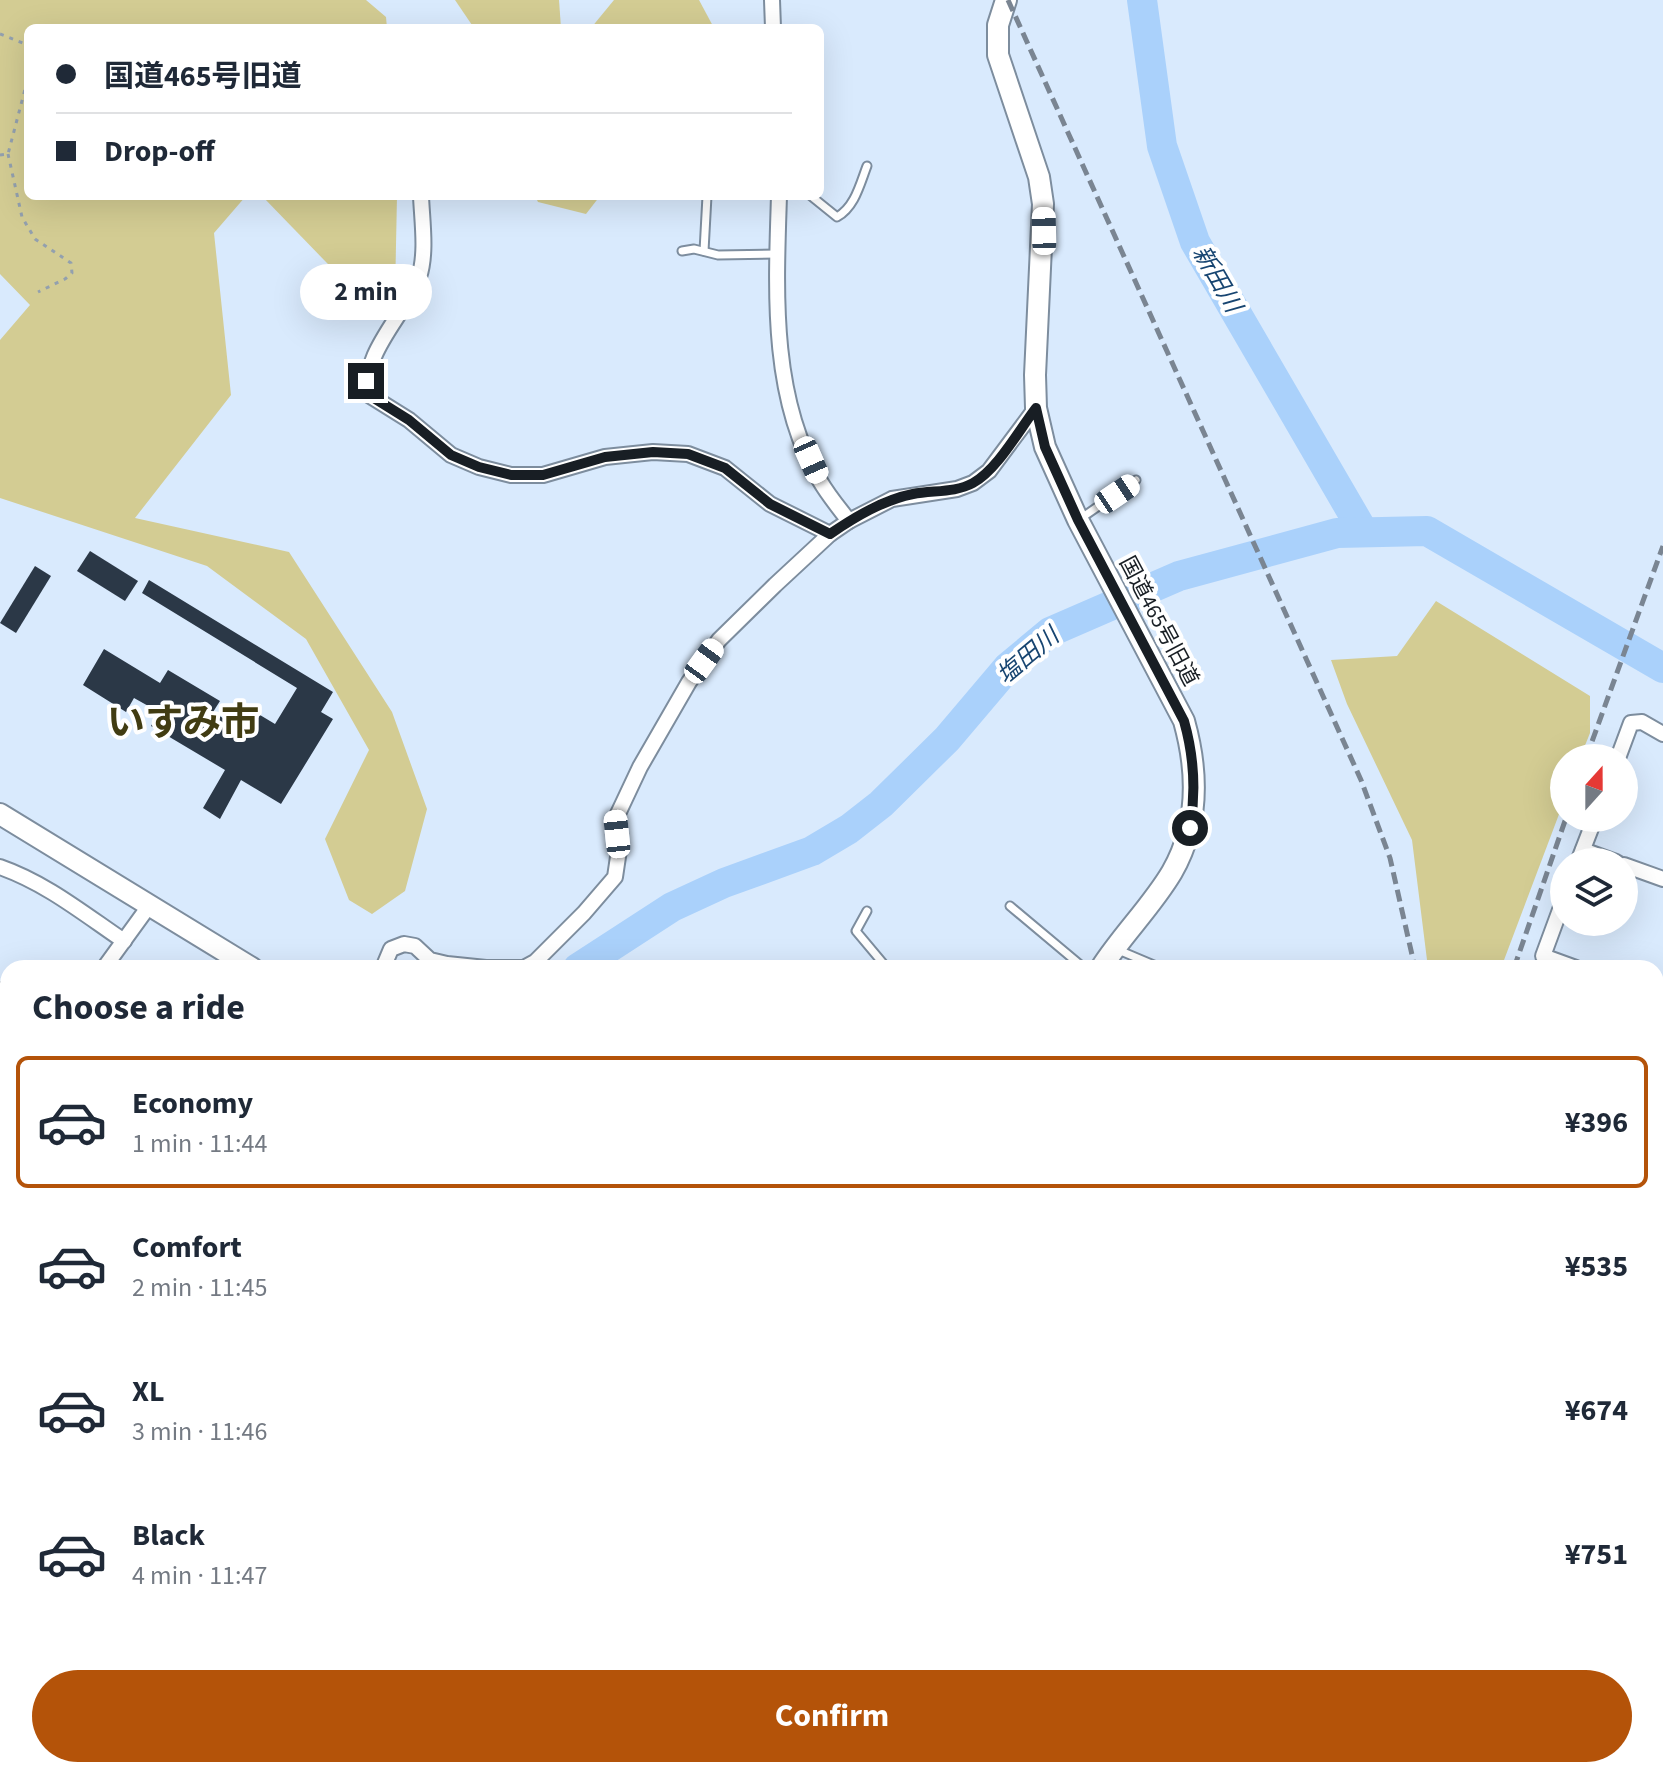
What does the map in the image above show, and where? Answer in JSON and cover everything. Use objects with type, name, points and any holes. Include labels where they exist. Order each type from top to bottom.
[{"type":"street","points":[[772,0],[773,24]]},
{"type":"street","name":"国道465号旧道","points":[[1006,0],[998,25],[998,55],[1039,177],[1043,204],[1035,375],[1036,408],[1045,447],[1078,520],[1184,721],[1190,743],[1194,806],[1190,828],[1171,873],[1106,960]]},
{"type":"street","points":[[421,200],[423,256],[420,275],[374,357],[366,381],[369,395],[409,420],[451,455],[479,467],[511,475],[543,475],[605,457],[653,452],[688,454],[725,468],[770,504],[830,534]]},
{"type":"street","points":[[779,200],[777,254],[781,359],[790,404],[801,440],[820,480],[849,521]]},
{"type":"street","points":[[537,960],[615,877],[619,850],[616,818],[640,767],[689,682],[719,640],[830,534],[849,521],[892,499],[957,489],[973,483],[989,471],[1036,408]]},
{"type":"street","points":[[1623,744],[1631,723],[1642,722],[1663,734]]},
{"type":"street","points":[[0,814],[239,960]]},
{"type":"street","points":[[0,867],[62,898],[124,941]]},
{"type":"street","points":[[1638,870],[1663,879]]},
{"type":"street","points":[[110,960],[149,906]]},
{"type":"street","points":[[1550,936],[1543,956],[1554,960]]},
{"type":"street","points":[[386,960],[391,949],[404,944],[415,946],[430,960]]},
{"type":"lane","points":[[816,200],[837,217],[844,213],[854,201],[867,166]]},
{"type":"lane","points":[[704,251],[707,200]]},
{"type":"lane","points":[[682,251],[704,251],[718,255],[777,254]]},
{"type":"lane","points":[[1078,520],[1136,480]]},
{"type":"lane","points":[[1010,906],[1074,960]]},
{"type":"lane","points":[[867,911],[856,931],[880,960]]},
{"type":"lane","points":[[1114,948],[1142,960]]},
{"type":"path","points":[[2,34],[24,43]]},
{"type":"path","points":[[24,93],[8,154],[22,217],[35,239],[71,263],[72,273],[38,292]]},
{"type":"path","points":[[0,155],[8,154]]},
{"type":"shaded area","points":[[0,0],[366,0],[386,17],[387,24],[24,24],[24,200],[243,200],[214,233],[231,395],[135,518],[289,552],[392,712],[427,809],[405,891],[372,914],[349,900],[325,839],[369,750],[306,639],[207,566],[0,498],[0,340],[30,305],[0,274]]},
{"type":"shaded area","points":[[455,0],[559,0],[561,24],[471,24]]},
{"type":"shaded area","points":[[614,0],[699,0],[712,24],[594,24]]},
{"type":"shaded area","points":[[266,200],[397,200],[395,295],[358,295]]},
{"type":"shaded area","points":[[537,200],[597,200],[586,214]]},
{"type":"shaded area","points":[[1436,601],[1590,696],[1590,733],[1586,744],[1550,744],[1552,832],[1504,960],[1427,960],[1412,840],[1347,704],[1331,660],[1397,656]]},
{"type":"building","points":[[90,551],[138,581],[125,601],[77,571]]},
{"type":"building","points":[[35,566],[51,576],[16,633],[0,623]]},
{"type":"building","points":[[149,580],[333,692],[321,712],[333,719],[281,804],[241,780],[220,819],[203,808],[225,770],[151,726],[159,712],[134,698],[126,712],[83,685],[104,649],[160,683],[168,670],[220,701],[213,712],[249,734],[260,715],[275,724],[297,688],[142,593]]},
{"type":"waterway","name":"新田川","points":[[1142,0],[1162,146],[1195,242],[1363,531]]},
{"type":"waterway","name":"塩田川","points":[[590,960],[672,907],[724,883],[812,851],[849,829],[881,804],[947,739],[1008,667],[1050,632],[1179,576],[1337,533],[1427,531],[1663,668]]},
{"type":"railway","points":[[1008,0],[1361,780],[1390,858],[1413,960]]},
{"type":"railway","points":[[1591,744],[1663,546]]},
{"type":"railway","points":[[1517,960],[1561,832]]},
{"type":"district","name":"いすみ市","points":[[183,723]]},
{"type":"route","points":[[366,381],[369,395],[409,420],[451,455],[479,467],[511,475],[543,475],[605,457],[653,452],[688,454],[725,468],[770,504],[830,534],[892,499],[957,489],[973,483],[989,471],[1036,408],[1045,447],[1078,520],[1184,721],[1194,775],[1190,828]]}]
